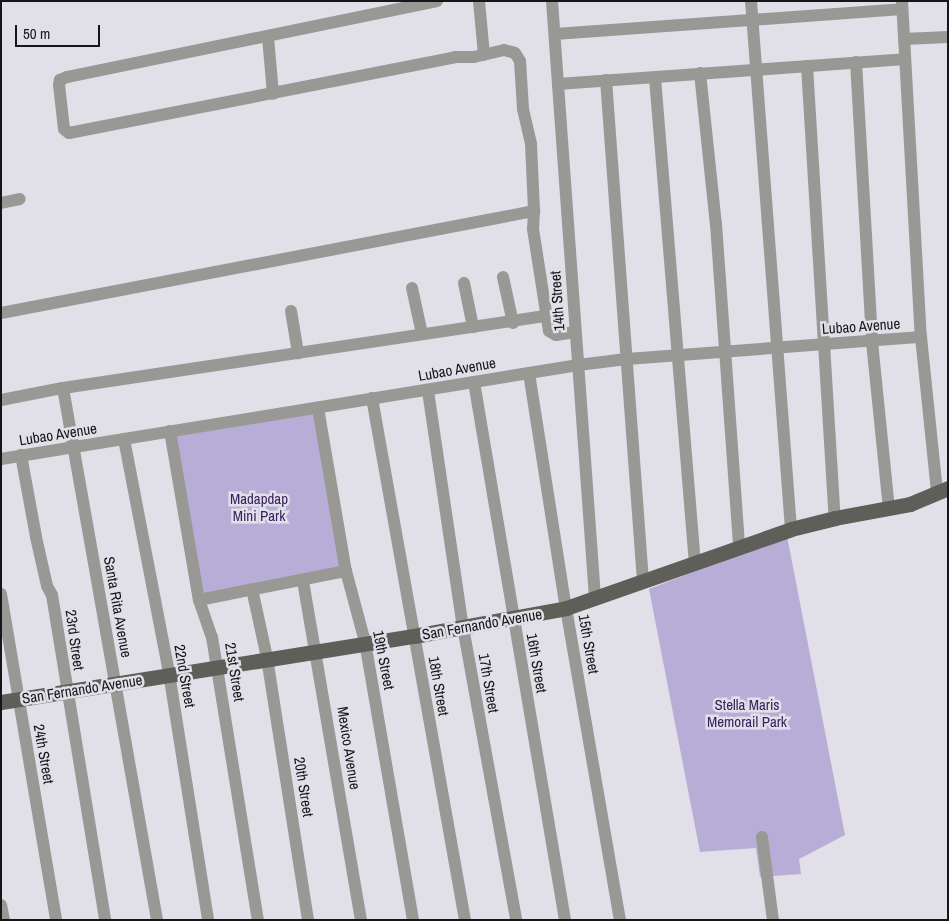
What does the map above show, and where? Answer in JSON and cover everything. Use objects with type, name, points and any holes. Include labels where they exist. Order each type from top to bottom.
[{"type":"main road","name":"San Fernando Avenue","points":[[1,702],[116,684],[169,673],[414,636],[566,608],[791,529],[835,518],[910,504],[942,490]]},
{"type":"street","points":[[438,1],[63,78],[59,84],[64,129],[69,133],[455,58],[484,55],[504,50],[515,53],[520,61],[523,109],[531,144],[533,229],[549,330],[552,334],[575,332]]},
{"type":"street","points":[[479,1],[484,55]]},
{"type":"street","name":"14th Street","points":[[552,1],[596,598]]},
{"type":"street","points":[[751,1],[791,529]]},
{"type":"street","points":[[555,34],[752,20],[902,5],[921,337],[942,490]]},
{"type":"street","points":[[268,37],[273,94]]},
{"type":"street","points":[[904,39],[948,37]]},
{"type":"street","points":[[558,84],[905,59]]},
{"type":"street","points":[[856,62],[872,342],[889,508]]},
{"type":"street","points":[[808,66],[835,518]]},
{"type":"street","points":[[700,73],[726,353],[739,547]]},
{"type":"street","points":[[655,78],[694,562]]},
{"type":"street","points":[[606,80],[644,581]]},
{"type":"street","points":[[1,203],[20,199]]},
{"type":"street","points":[[1,313],[534,211]]},
{"type":"street","points":[[503,276],[513,323]]},
{"type":"street","points":[[464,283],[473,327]]},
{"type":"street","points":[[412,288],[422,334]]},
{"type":"street","points":[[291,311],[298,353]]},
{"type":"street","points":[[1,400],[63,388],[422,334],[513,323],[547,316]]},
{"type":"street","name":"Lubao Avenue","points":[[1,459],[73,449],[249,417],[428,391],[578,365],[627,359],[921,337]]},
{"type":"street","name":"15th Street","points":[[529,373],[566,608],[620,920]]},
{"type":"street","name":"16th Street","points":[[474,382],[565,920]]},
{"type":"street","name":"Santa Rita Avenue","points":[[63,388],[157,920]]},
{"type":"street","name":"17th Street","points":[[428,391],[463,627],[516,920]]},
{"type":"street","name":"18th Street","points":[[372,398],[465,920]]},
{"type":"street","name":"19th Street","points":[[318,408],[346,571],[366,642],[413,920]]},
{"type":"street","name":"21st Street","points":[[170,432],[199,600],[212,636],[218,667],[258,920]]},
{"type":"street","name":"22nd Street","points":[[124,439],[169,673],[208,920]]},
{"type":"street","name":"23rd Street","points":[[21,455],[47,586],[52,595],[66,692],[105,920]]},
{"type":"street","points":[[199,600],[304,581],[346,571]]},
{"type":"street","name":"Mexico Avenue","points":[[304,581],[361,920]]},
{"type":"street","name":"20th Street","points":[[252,589],[268,658],[308,920]]},
{"type":"street","name":"24th Street","points":[[1,594],[56,920]]},
{"type":"street","points":[[762,837],[773,920]]},
{"type":"street","points":[[1,905],[4,920]]},
{"type":"green space","name":"Madapdap Mini Park","points":[[318,408],[347,570],[199,597],[170,434]]},
{"type":"green space","name":"Stella Maris Memorail Park","points":[[787,536],[845,835],[799,859],[801,874],[760,877],[756,848],[700,852],[649,589]]}]
